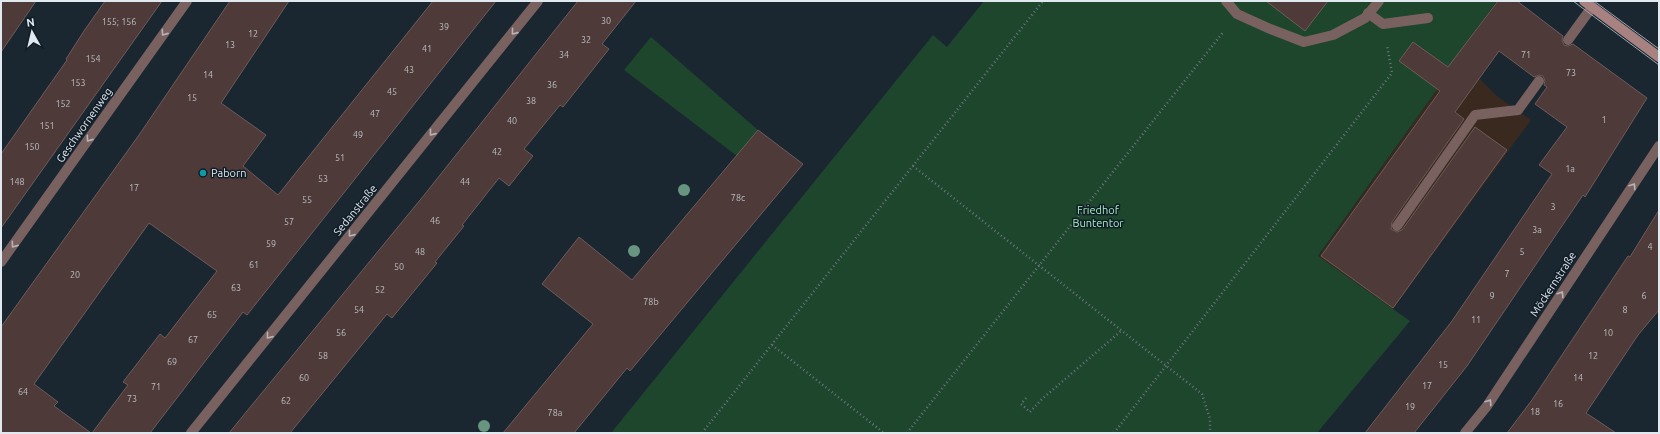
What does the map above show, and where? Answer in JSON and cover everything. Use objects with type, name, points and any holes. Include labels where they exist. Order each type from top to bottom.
[{"type":"street","name":"Geschwornenweg","points":[[1,262],[187,1]]},
{"type":"street","name":"Sedanstraße","points":[[191,433],[538,1]]},
{"type":"street","points":[[1226,1],[1237,14],[1304,42],[1333,35],[1365,18],[1379,1]]},
{"type":"street","points":[[1568,40],[1588,4],[1659,56]]},
{"type":"street","points":[[1368,13],[1383,24],[1428,18]]},
{"type":"street","points":[[1396,226],[1476,115],[1518,110],[1539,81]]},
{"type":"street","name":"Möckernstraße","points":[[1465,433],[1491,400],[1659,146]]},
{"type":"path","points":[[702,433],[1043,1]]},
{"type":"path","points":[[907,433],[1237,14]]},
{"type":"path","points":[[1114,433],[1392,73],[1383,24]]},
{"type":"path","points":[[913,166],[1202,394],[1210,420],[1210,433]]},
{"type":"path","points":[[1026,398],[1021,404],[1030,412],[1042,399],[1121,331]]},
{"type":"path","points":[[772,345],[884,433]]},
{"type":"shaded area","points":[[1456,63],[1481,80],[1497,96],[1531,120],[1393,309],[1318,257]]},
{"type":"green space","name":"Friedhof Buntentor","points":[[984,1],[1497,1],[1474,32],[1456,63],[1318,256],[1410,321],[1317,433],[611,433],[933,35],[947,47]]},
{"type":"green space","points":[[651,37],[758,130],[737,156],[624,70]]},
{"type":"building","points":[[1,1],[36,1],[1,52]]},
{"type":"building","points":[[105,1],[162,1],[1,228],[1,154],[67,60],[66,59],[84,31]]},
{"type":"building","points":[[230,1],[289,1],[221,103],[266,135],[243,166],[278,195],[433,1],[496,1],[247,315],[243,312],[150,433],[92,433],[128,385],[123,382],[160,334],[165,338],[217,271],[149,223],[34,384],[58,402],[54,406],[91,433],[1,433],[1,327],[139,135]]},
{"type":"building","points":[[578,1],[636,1],[602,44],[609,49],[563,107],[560,105],[524,149],[533,156],[509,186],[499,178],[462,225],[464,226],[435,262],[437,263],[392,318],[387,314],[290,433],[229,433],[425,194]]},
{"type":"building","points":[[1266,1],[1328,1],[1305,31]]},
{"type":"building","points":[[1498,1],[1517,1],[1563,36],[1562,40],[1564,45],[1568,46],[1573,44],[1647,98],[1585,197],[1583,195],[1467,366],[1414,433],[1365,433],[1452,321],[1552,174],[1539,165],[1567,127],[1535,104],[1547,87],[1544,85],[1545,81],[1543,76],[1539,75],[1534,77],[1499,51],[1455,112],[1464,119],[1392,222],[1391,229],[1397,232],[1402,230],[1475,127],[1507,150],[1393,308],[1321,256],[1440,91],[1399,61],[1413,42],[1448,67]]},
{"type":"building","points":[[758,130],[803,164],[630,371],[627,368],[574,433],[503,433],[593,324],[542,284],[579,237],[632,280]]},
{"type":"building","points":[[1659,210],[1659,310],[1638,335],[1586,413],[1616,433],[1507,433],[1532,400],[1628,256],[1630,257]]},
{"type":"tram line","points":[[1573,1],[1659,65]]},
{"type":"tram line","points":[[1594,1],[1659,49]]},
{"type":"place","name":"Paborn","points":[[203,173]]}]
